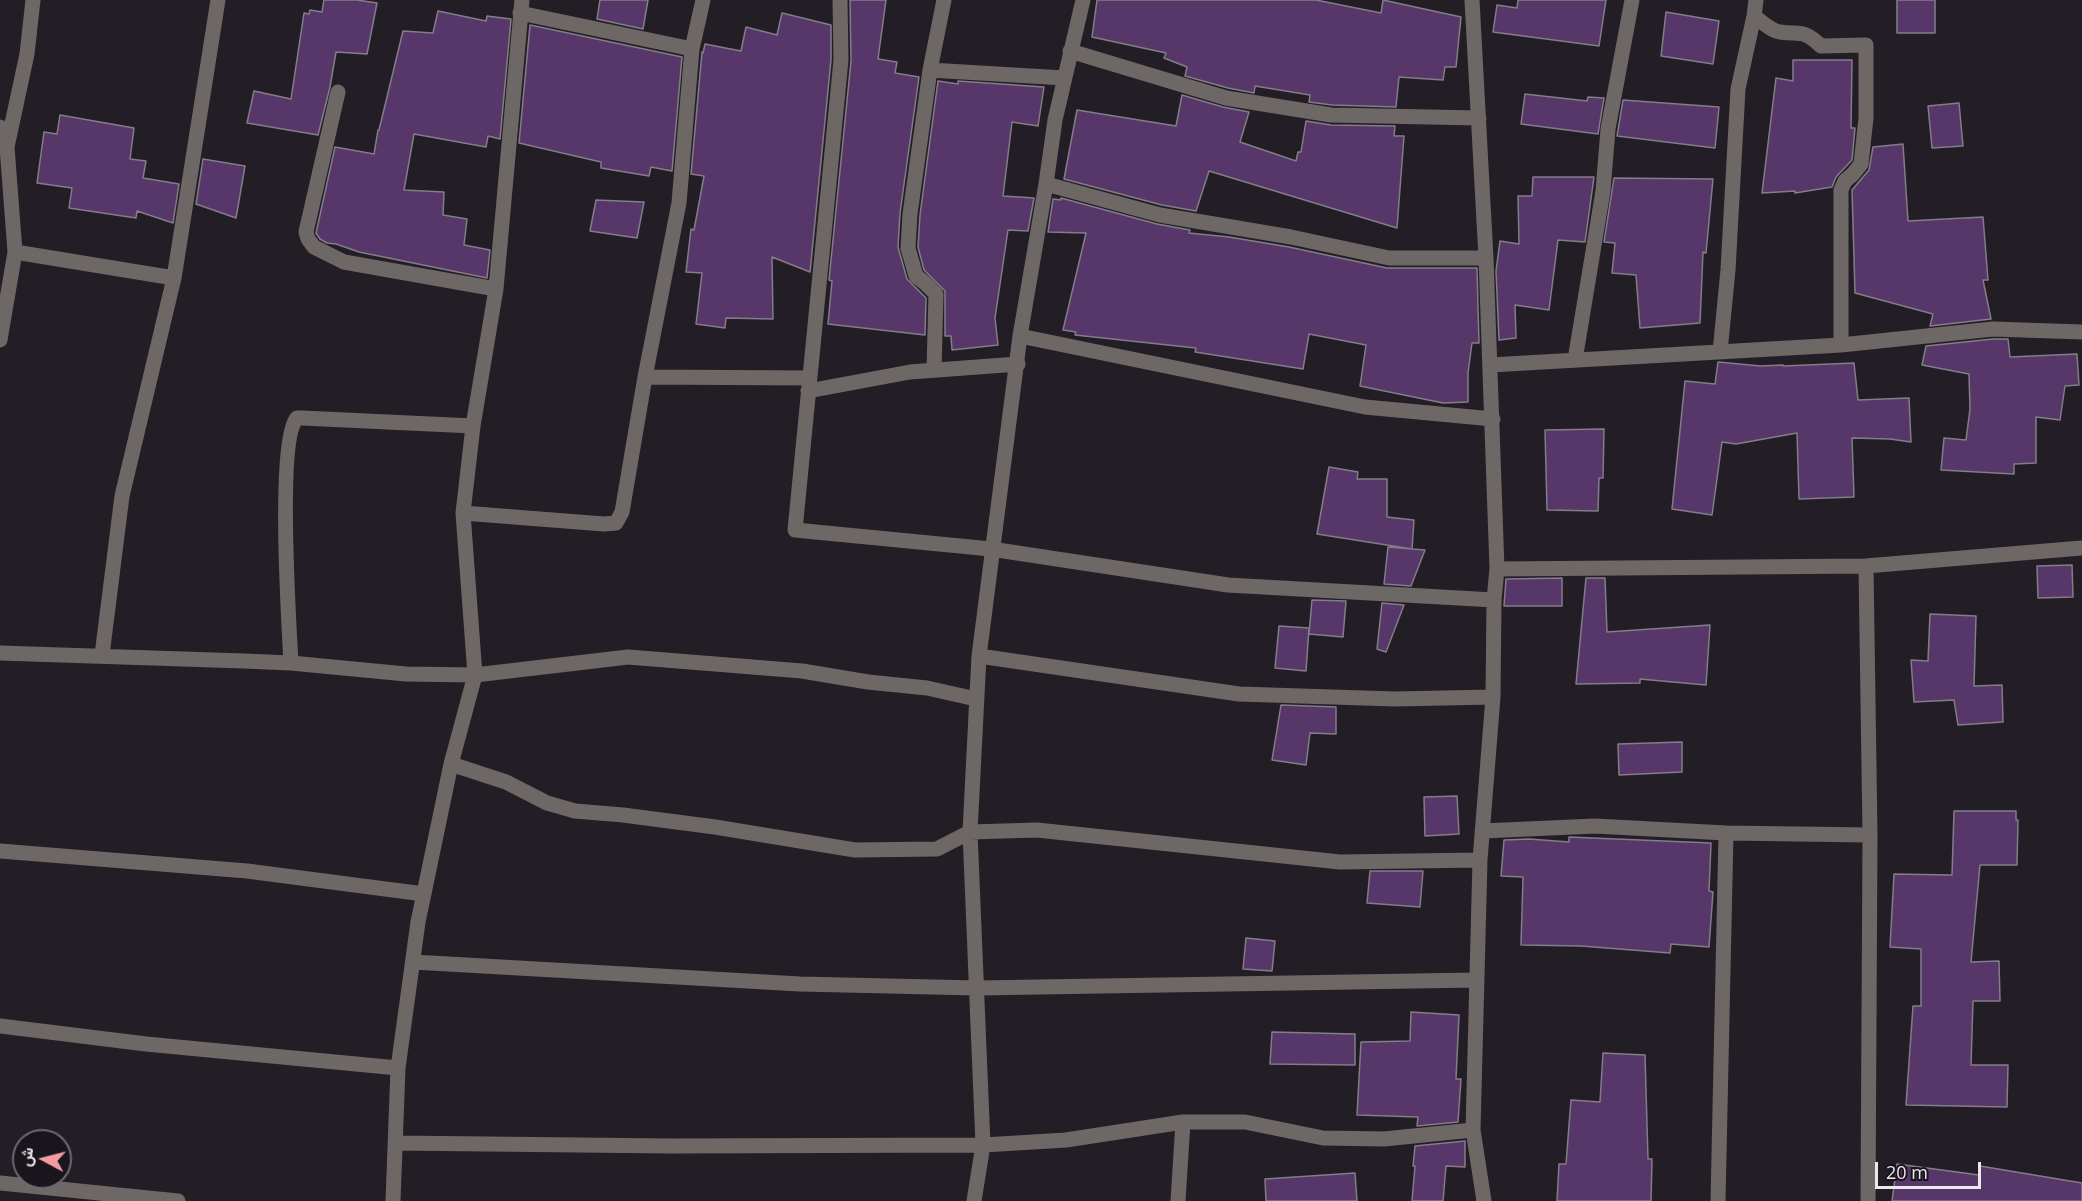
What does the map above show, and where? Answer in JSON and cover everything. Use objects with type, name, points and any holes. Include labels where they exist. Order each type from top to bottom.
[{"type":"street","points":[[7,147],[27,54],[33,0]]},
{"type":"street","points":[[102,656],[122,496],[174,279],[218,0]]},
{"type":"street","points":[[463,513],[604,524],[616,523],[622,512],[645,377],[679,203],[692,49],[703,0]]},
{"type":"street","points":[[840,0],[841,60],[795,530],[991,549],[1228,585],[1494,600]]},
{"type":"street","points":[[934,370],[936,294],[916,276],[908,248],[910,214],[930,70],[944,0]]},
{"type":"street","points":[[974,1201],[983,1145],[970,832],[979,656],[1020,336],[1046,184],[1054,120],[1083,0]]},
{"type":"street","points":[[1472,0],[1486,258],[1497,568],[1494,600],[1493,697],[1480,860],[1473,1130],[1484,1201]]},
{"type":"street","points":[[1575,360],[1603,191],[1608,129],[1632,0]]},
{"type":"street","points":[[1720,352],[1728,270],[1738,89],[1756,0]]},
{"type":"street","points":[[393,1201],[398,1068],[418,922],[451,764],[475,675],[463,513],[473,426],[496,289],[521,3],[692,49]]},
{"type":"street","points":[[1754,16],[1777,32],[1797,32],[1812,37],[1821,46],[1866,45],[1866,118],[1861,164],[1845,181],[1841,190],[1841,345]]},
{"type":"street","points":[[1070,51],[1226,98],[1331,115],[1479,118]]},
{"type":"street","points":[[930,70],[1064,78]]},
{"type":"street","points":[[338,92],[306,232],[314,247],[344,262],[496,289]]},
{"type":"street","points":[[0,127],[7,147],[15,252],[3,307],[0,340]]},
{"type":"street","points":[[1046,184],[1160,215],[1291,237],[1389,258],[1486,258]]},
{"type":"street","points":[[15,252],[174,279]]},
{"type":"street","points":[[1490,365],[1841,345],[1993,329],[2082,332]]},
{"type":"street","points":[[1020,336],[1365,407],[1493,419]]},
{"type":"street","points":[[645,377],[809,385],[910,372],[1018,364]]},
{"type":"street","points":[[291,663],[286,554],[288,448],[293,422],[297,418],[302,418],[473,426]]},
{"type":"street","points":[[1497,568],[1866,566],[2082,548]]},
{"type":"street","points":[[1866,566],[1869,835],[1868,1201]]},
{"type":"street","points":[[0,653],[291,663],[406,674],[475,675],[628,657],[802,671],[868,682],[927,688],[976,699]]},
{"type":"street","points":[[979,656],[1239,694],[1395,699],[1493,697]]},
{"type":"street","points":[[451,764],[506,782],[547,803],[575,811],[715,827],[855,850],[937,849],[970,832],[1037,830],[1340,862],[1480,860]]},
{"type":"street","points":[[1482,831],[1595,826],[1726,833],[1869,835]]},
{"type":"street","points":[[1718,1201],[1726,833]]},
{"type":"street","points":[[0,851],[247,871],[424,894]]},
{"type":"street","points":[[413,962],[800,984],[977,988],[1477,980]]},
{"type":"street","points":[[0,1026],[146,1044],[398,1068]]},
{"type":"street","points":[[395,1143],[671,1146],[983,1145],[1066,1140],[1184,1122],[1245,1122],[1323,1138],[1383,1139],[1473,1130]]},
{"type":"street","points":[[1178,1201],[1184,1122]]},
{"type":"street","points":[[0,1183],[178,1201]]},
{"type":"building","points":[[324,0],[357,0],[377,3],[367,54],[336,52],[318,135],[247,123],[254,91],[291,99],[304,13],[309,14],[310,10],[322,12]]},
{"type":"building","points":[[600,0],[648,0],[643,29],[597,19]]},
{"type":"building","points":[[850,0],[886,0],[878,59],[897,62],[895,73],[919,77],[900,213],[898,247],[907,279],[926,298],[925,335],[828,324],[832,281],[829,280],[851,61]]},
{"type":"building","points":[[1097,0],[1316,0],[1381,13],[1383,0],[1461,17],[1456,67],[1445,67],[1443,80],[1399,77],[1396,107],[1309,102],[1310,95],[1255,86],[1254,93],[1185,76],[1187,67],[1164,58],[1166,53],[1092,37]]},
{"type":"building","points":[[1518,0],[1606,0],[1599,46],[1493,32],[1497,5],[1517,8]]},
{"type":"building","points":[[1897,0],[1935,0],[1935,33],[1897,33]]},
{"type":"building","points":[[438,11],[486,21],[487,16],[511,19],[500,139],[488,136],[486,147],[414,134],[404,190],[444,192],[443,215],[467,219],[464,245],[490,250],[487,278],[359,252],[327,243],[316,233],[335,147],[374,154],[403,31],[433,33]]},
{"type":"building","points":[[1666,12],[1719,21],[1713,64],[1661,56]]},
{"type":"building","points":[[782,13],[831,25],[831,60],[810,272],[772,257],[773,319],[726,318],[725,328],[696,324],[702,273],[686,272],[691,229],[694,230],[704,176],[691,174],[702,52],[705,44],[741,51],[746,27],[777,35]]},
{"type":"building","points":[[530,25],[682,57],[672,171],[651,167],[649,176],[601,168],[601,162],[519,143]]},
{"type":"building","points":[[1793,60],[1852,60],[1851,128],[1855,128],[1852,160],[1836,177],[1832,187],[1795,193],[1795,191],[1762,193],[1776,78],[1793,81]]},
{"type":"building","points":[[938,81],[958,84],[958,81],[1044,87],[1038,126],[1012,122],[1003,196],[1034,198],[1028,231],[1008,230],[995,318],[998,345],[952,350],[951,336],[945,336],[945,291],[924,270],[918,247],[920,215]]},
{"type":"building","points":[[1525,94],[1587,101],[1588,97],[1604,98],[1598,134],[1521,124]]},
{"type":"building","points":[[1182,95],[1249,112],[1240,142],[1296,161],[1298,152],[1301,152],[1306,121],[1331,125],[1395,126],[1394,136],[1404,136],[1397,228],[1209,171],[1196,211],[1162,205],[1064,179],[1077,110],[1176,126]]},
{"type":"building","points":[[1623,100],[1719,107],[1715,148],[1617,136]]},
{"type":"building","points":[[1959,103],[1963,146],[1932,148],[1928,106]]},
{"type":"building","points":[[60,115],[134,128],[130,159],[146,161],[143,178],[179,184],[173,223],[137,211],[136,218],[69,208],[72,188],[37,183],[44,132],[57,134]]},
{"type":"building","points":[[1903,144],[1908,221],[1983,217],[1988,280],[1983,280],[1991,319],[1930,326],[1933,314],[1855,293],[1852,190],[1869,170],[1873,147]]},
{"type":"building","points":[[203,159],[245,166],[236,218],[196,204]]},
{"type":"building","points":[[1533,177],[1594,177],[1585,242],[1558,240],[1549,310],[1515,305],[1516,338],[1499,340],[1496,271],[1500,241],[1519,244],[1518,196],[1532,196]]},
{"type":"building","points":[[1614,178],[1713,179],[1706,253],[1703,252],[1700,323],[1640,328],[1636,275],[1612,273],[1615,243],[1604,242]]},
{"type":"building","points":[[1061,198],[1157,224],[1190,230],[1189,233],[1289,247],[1387,268],[1477,268],[1479,343],[1472,343],[1468,373],[1468,402],[1443,403],[1360,386],[1366,345],[1309,334],[1303,369],[1195,352],[1196,348],[1075,335],[1076,332],[1063,330],[1086,233],[1048,232],[1053,199],[1061,200]]},
{"type":"building","points":[[596,200],[644,202],[637,238],[590,231]]},
{"type":"building","points":[[2008,339],[2010,357],[2077,354],[2079,385],[2065,386],[2060,420],[2036,417],[2036,463],[2014,464],[2014,474],[1941,470],[1944,438],[1966,440],[1970,409],[1969,374],[1922,365],[1926,346]]},
{"type":"building","points":[[1718,362],[1761,366],[1854,363],[1858,400],[1909,398],[1911,442],[1852,438],[1854,497],[1799,499],[1797,433],[1736,444],[1722,442],[1712,515],[1672,509],[1685,381],[1715,384]]},
{"type":"building","points":[[1604,429],[1603,478],[1599,478],[1598,511],[1547,510],[1545,430]]},
{"type":"building","points":[[1329,467],[1358,472],[1357,479],[1387,479],[1387,517],[1414,520],[1412,549],[1317,534]]},
{"type":"building","points":[[1388,547],[1425,550],[1411,586],[1384,584]]},
{"type":"building","points":[[2072,565],[2073,597],[2038,598],[2037,566]]},
{"type":"building","points":[[1562,578],[1562,606],[1504,606],[1506,579]]},
{"type":"building","points":[[1586,578],[1605,578],[1607,632],[1710,625],[1706,685],[1640,679],[1640,683],[1576,684]]},
{"type":"building","points":[[1312,600],[1346,601],[1343,637],[1309,634]]},
{"type":"building","points":[[1382,603],[1404,605],[1386,652],[1377,649]]},
{"type":"building","points":[[1930,614],[1976,616],[1974,686],[2002,685],[2003,722],[1958,725],[1954,700],[1914,702],[1911,660],[1928,661]]},
{"type":"building","points":[[1279,626],[1309,628],[1306,671],[1275,668]]},
{"type":"building","points":[[1281,705],[1336,707],[1336,734],[1310,733],[1306,765],[1272,760]]},
{"type":"building","points":[[1682,742],[1682,772],[1619,775],[1618,744]]},
{"type":"building","points":[[1457,796],[1459,834],[1425,836],[1424,797]]},
{"type":"building","points":[[1954,811],[2016,811],[2016,820],[2018,820],[2017,865],[1980,865],[1971,962],[1999,961],[2000,1001],[1973,1001],[1971,1065],[2008,1065],[2007,1107],[1906,1105],[1913,1006],[1921,1006],[1921,949],[1890,947],[1894,874],[1952,875]]},
{"type":"building","points":[[1569,837],[1711,843],[1709,891],[1713,892],[1709,947],[1671,944],[1670,953],[1581,946],[1521,945],[1523,877],[1501,876],[1504,840],[1569,842]]},
{"type":"building","points":[[1370,871],[1423,871],[1420,907],[1367,903]]},
{"type":"building","points":[[1246,938],[1275,941],[1272,971],[1243,969]]},
{"type":"building","points":[[1411,1012],[1459,1015],[1456,1079],[1461,1079],[1458,1122],[1417,1126],[1418,1117],[1357,1115],[1361,1042],[1410,1041]]},
{"type":"building","points":[[1272,1032],[1355,1034],[1355,1065],[1270,1064]]},
{"type":"building","points":[[1603,1053],[1645,1055],[1648,1159],[1652,1159],[1651,1201],[1557,1201],[1559,1164],[1566,1164],[1571,1100],[1600,1102]]},
{"type":"building","points":[[1465,1141],[1465,1167],[1446,1166],[1443,1201],[1412,1201],[1415,1146]]},
{"type":"building","points":[[1897,1164],[1979,1175],[1980,1166],[2082,1183],[2082,1201],[1892,1201]]},
{"type":"building","points":[[1355,1173],[1357,1201],[1266,1201],[1265,1179]]}]
